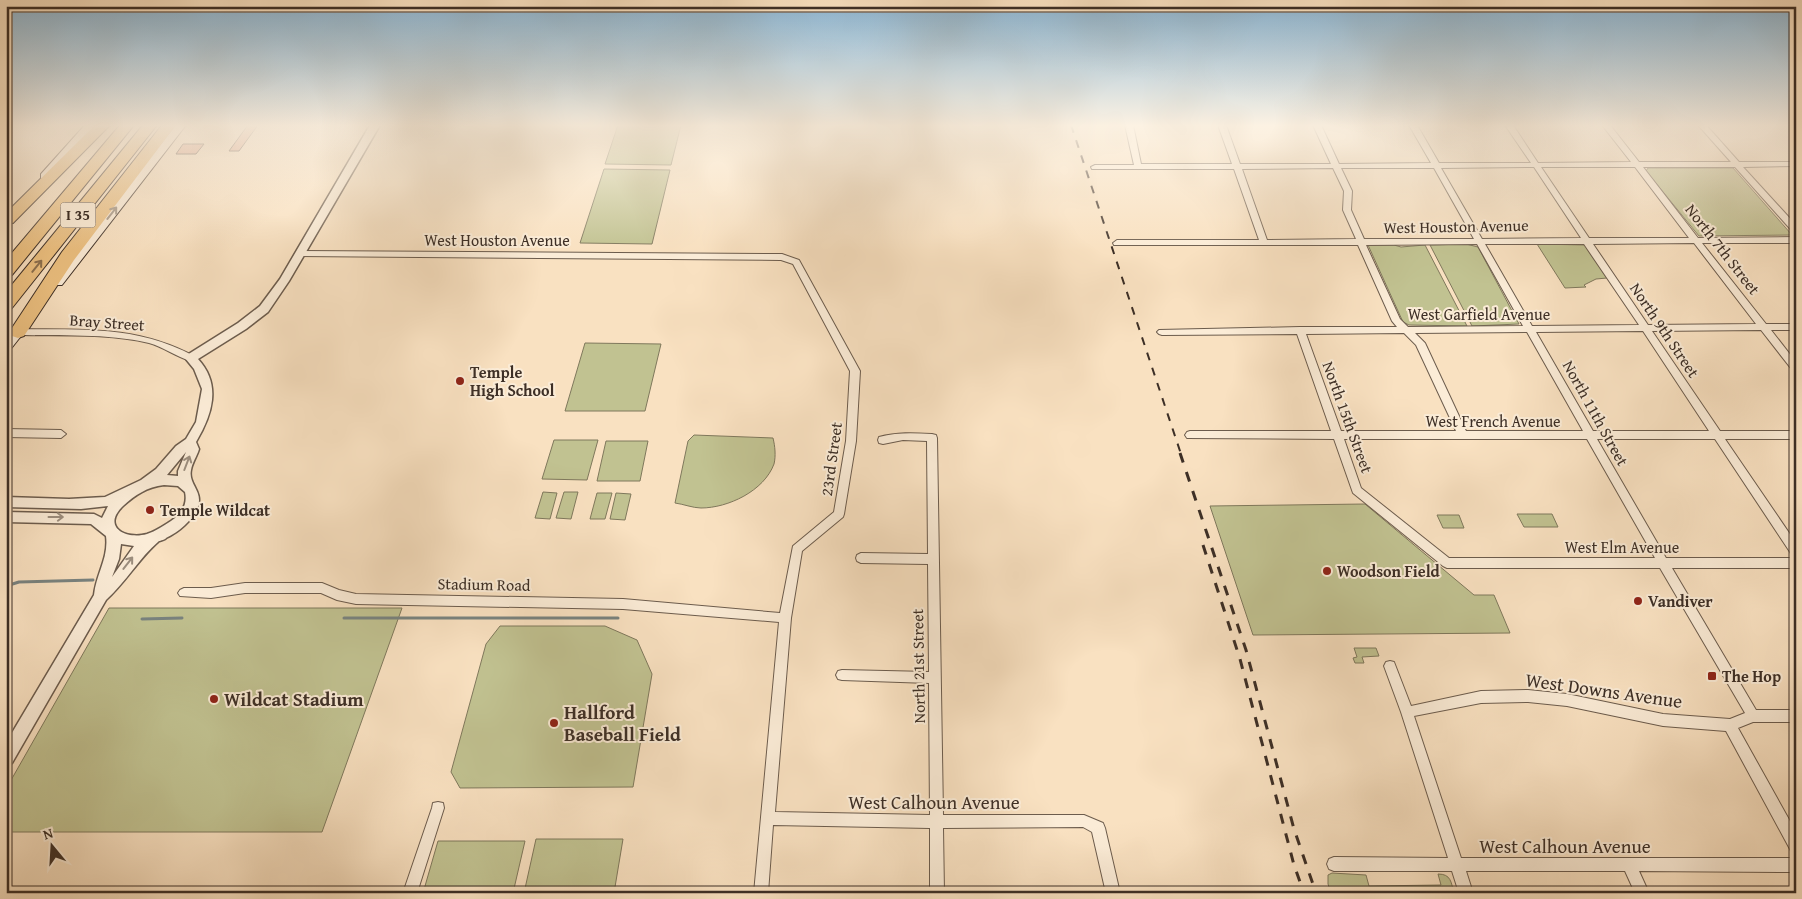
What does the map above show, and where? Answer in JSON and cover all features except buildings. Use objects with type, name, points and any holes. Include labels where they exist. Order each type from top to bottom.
[{"type":"highway","points":[[7,221],[61,167]]},
{"type":"highway","name":"I 35","points":[[6,271],[92,167]]},
{"type":"highway","name":"I 35","points":[[6,304],[116,167]]},
{"type":"highway","points":[[18,332],[68,256],[137,167]]},
{"type":"main road","points":[[7,221],[54,167]]},
{"type":"main road","points":[[6,347],[149,167]]},
{"type":"street","points":[[6,502],[99,502],[113,500],[146,484],[161,473],[180,449],[190,442],[202,422],[208,389],[199,367],[190,358],[242,326],[264,308],[301,254],[351,167]]},
{"type":"street","points":[[1095,167],[1342,167]]},
{"type":"street","points":[[1237,167],[1264,242]]},
{"type":"street","points":[[1337,167],[1348,191],[1347,210],[1396,321],[1420,343],[1463,436]]},
{"type":"street","name":"North 11th Street","points":[[1437,167],[1663,563],[1753,716]]},
{"type":"street","name":"North 9th Street","points":[[1537,167],[1796,552]]},
{"type":"street","name":"North 7th Street","points":[[1639,167],[1796,369]]},
{"type":"street","points":[[1739,167],[1796,230]]},
{"type":"street","name":"West Houston Avenue","points":[[1117,243],[1796,240]]},
{"type":"street","name":"West Houston Avenue","points":[[301,254],[692,256]]},
{"type":"street","name":"23rd Street","points":[[692,256],[782,257],[796,262],[855,371],[851,442],[839,514],[797,549],[785,618],[761,893]]},
{"type":"street","name":"West Garfield Avenue","points":[[1162,332],[1796,327]]},
{"type":"street","name":"North 15th Street","points":[[1300,330],[1357,490],[1447,563]]},
{"type":"street","name":"Bray Street","points":[[18,332],[123,335],[158,341],[190,358]]},
{"type":"street","points":[[6,433],[61,434]]},
{"type":"street","name":"West French Avenue","points":[[1190,436],[1796,435]]},
{"type":"street","name":"North 21st Street","points":[[883,440],[903,436],[932,438],[937,893]]},
{"type":"street","points":[[186,484],[184,471],[193,449],[190,442]]},
{"type":"street","points":[[6,758],[101,596],[116,582],[138,551],[174,528],[192,507],[193,496],[186,484],[172,479],[146,484]]},
{"type":"street","points":[[101,596],[101,582],[112,560],[116,546],[111,533],[109,517],[114,508],[130,492]]},
{"type":"street","points":[[6,517],[94,519],[111,533],[130,542],[145,541],[160,536]]},
{"type":"street","points":[[861,558],[932,559]]},
{"type":"street","name":"West Elm Avenue","points":[[1447,563],[1796,563]]},
{"type":"street","name":"Stadium Road","points":[[184,593],[211,593],[245,588],[322,588],[336,595],[356,599],[623,604],[785,618]]},
{"type":"street","points":[[1390,666],[1407,712],[1466,893]]},
{"type":"street","points":[[842,675],[934,678]]},
{"type":"street","name":"West Downs Avenue","points":[[1407,712],[1482,697],[1528,696],[1567,700],[1641,717],[1730,725],[1753,716],[1796,716]]},
{"type":"street","points":[[1730,725],[1796,846]]},
{"type":"street","points":[[410,893],[438,808]]},
{"type":"street","name":"West Calhoun Avenue","points":[[767,818],[935,822],[1084,821],[1098,828],[1113,893]]},
{"type":"street","name":"West Calhoun Avenue","points":[[1334,864],[1796,864]]},
{"type":"street","points":[[1628,864],[1642,893]]},
{"type":"green space","points":[[1648,168],[1733,168],[1792,235],[1699,236],[1646,171]]},
{"type":"green space","points":[[604,169],[670,170],[652,244],[580,243]]},
{"type":"green space","points":[[1466,244],[1478,247],[1519,324],[1472,326],[1430,245]]},
{"type":"green space","points":[[1537,244],[1585,245],[1607,278],[1596,279],[1584,285],[1586,287],[1565,288]]},
{"type":"green space","points":[[1368,245],[1394,245],[1401,247],[1425,245],[1467,326],[1409,325],[1403,322]]},
{"type":"green space","points":[[585,343],[661,344],[645,411],[565,411]]},
{"type":"green space","points":[[694,435],[773,438],[774,464],[769,474],[754,490],[733,501],[722,505],[701,508],[675,503],[688,441]]},
{"type":"green space","points":[[554,440],[598,440],[587,480],[542,479]]},
{"type":"green space","points":[[606,441],[648,441],[640,481],[597,481]]},
{"type":"green space","points":[[543,492],[557,493],[550,519],[535,518]]},
{"type":"green space","points":[[564,492],[578,492],[571,519],[556,518]]},
{"type":"green space","points":[[597,493],[612,493],[605,519],[590,519]]},
{"type":"green space","points":[[616,493],[631,494],[625,520],[610,519]]},
{"type":"green space","name":"Woodson Field","points":[[1365,504],[1474,595],[1494,595],[1510,633],[1253,635],[1210,506]]},
{"type":"green space","points":[[1517,514],[1552,514],[1558,527],[1524,527]]},
{"type":"green space","points":[[1437,515],[1459,515],[1464,528],[1443,528]]},
{"type":"green space","name":"Wildcat Stadium","points":[[109,608],[402,608],[322,832],[6,832],[6,789]]},
{"type":"green space","name":"Hallford Baseball Field","points":[[500,626],[605,626],[637,640],[652,674],[633,787],[460,788],[451,772],[486,644]]},
{"type":"green space","points":[[1354,648],[1376,648],[1379,656],[1362,657],[1364,663],[1355,663],[1353,658],[1357,657]]},
{"type":"green space","points":[[536,839],[623,839],[614,893],[524,893]]},
{"type":"green space","points":[[438,841],[525,841],[513,893],[423,893]]},
{"type":"green space","points":[[1332,873],[1366,875],[1369,886],[1441,885],[1438,874],[1442,874],[1450,879],[1454,893],[1331,893],[1328,875]]},
{"type":"waterway","points":[[6,586],[19,582],[93,580]]},
{"type":"waterway","points":[[142,619],[182,618]]},
{"type":"waterway","points":[[344,618],[618,618]]},
{"type":"railway","points":[[1085,167],[1181,454]]},
{"type":"railway","points":[[1180,453],[1246,650],[1294,829],[1316,893]]},
{"type":"railway","points":[[1203,545],[1240,659],[1294,865],[1304,893]]},
{"type":"place","name":"Temple High School","points":[[460,381]]},
{"type":"place","name":"Temple Wildcat","points":[[150,510]]},
{"type":"place","name":"Woodson Field","points":[[1327,571]]},
{"type":"place","name":"Vandiver","points":[[1638,601]]},
{"type":"place","name":"The Hop","points":[[1712,676]]},
{"type":"place","name":"Wildcat Stadium","points":[[214,699]]},
{"type":"place","name":"Hallford Baseball Field","points":[[554,723]]}]
